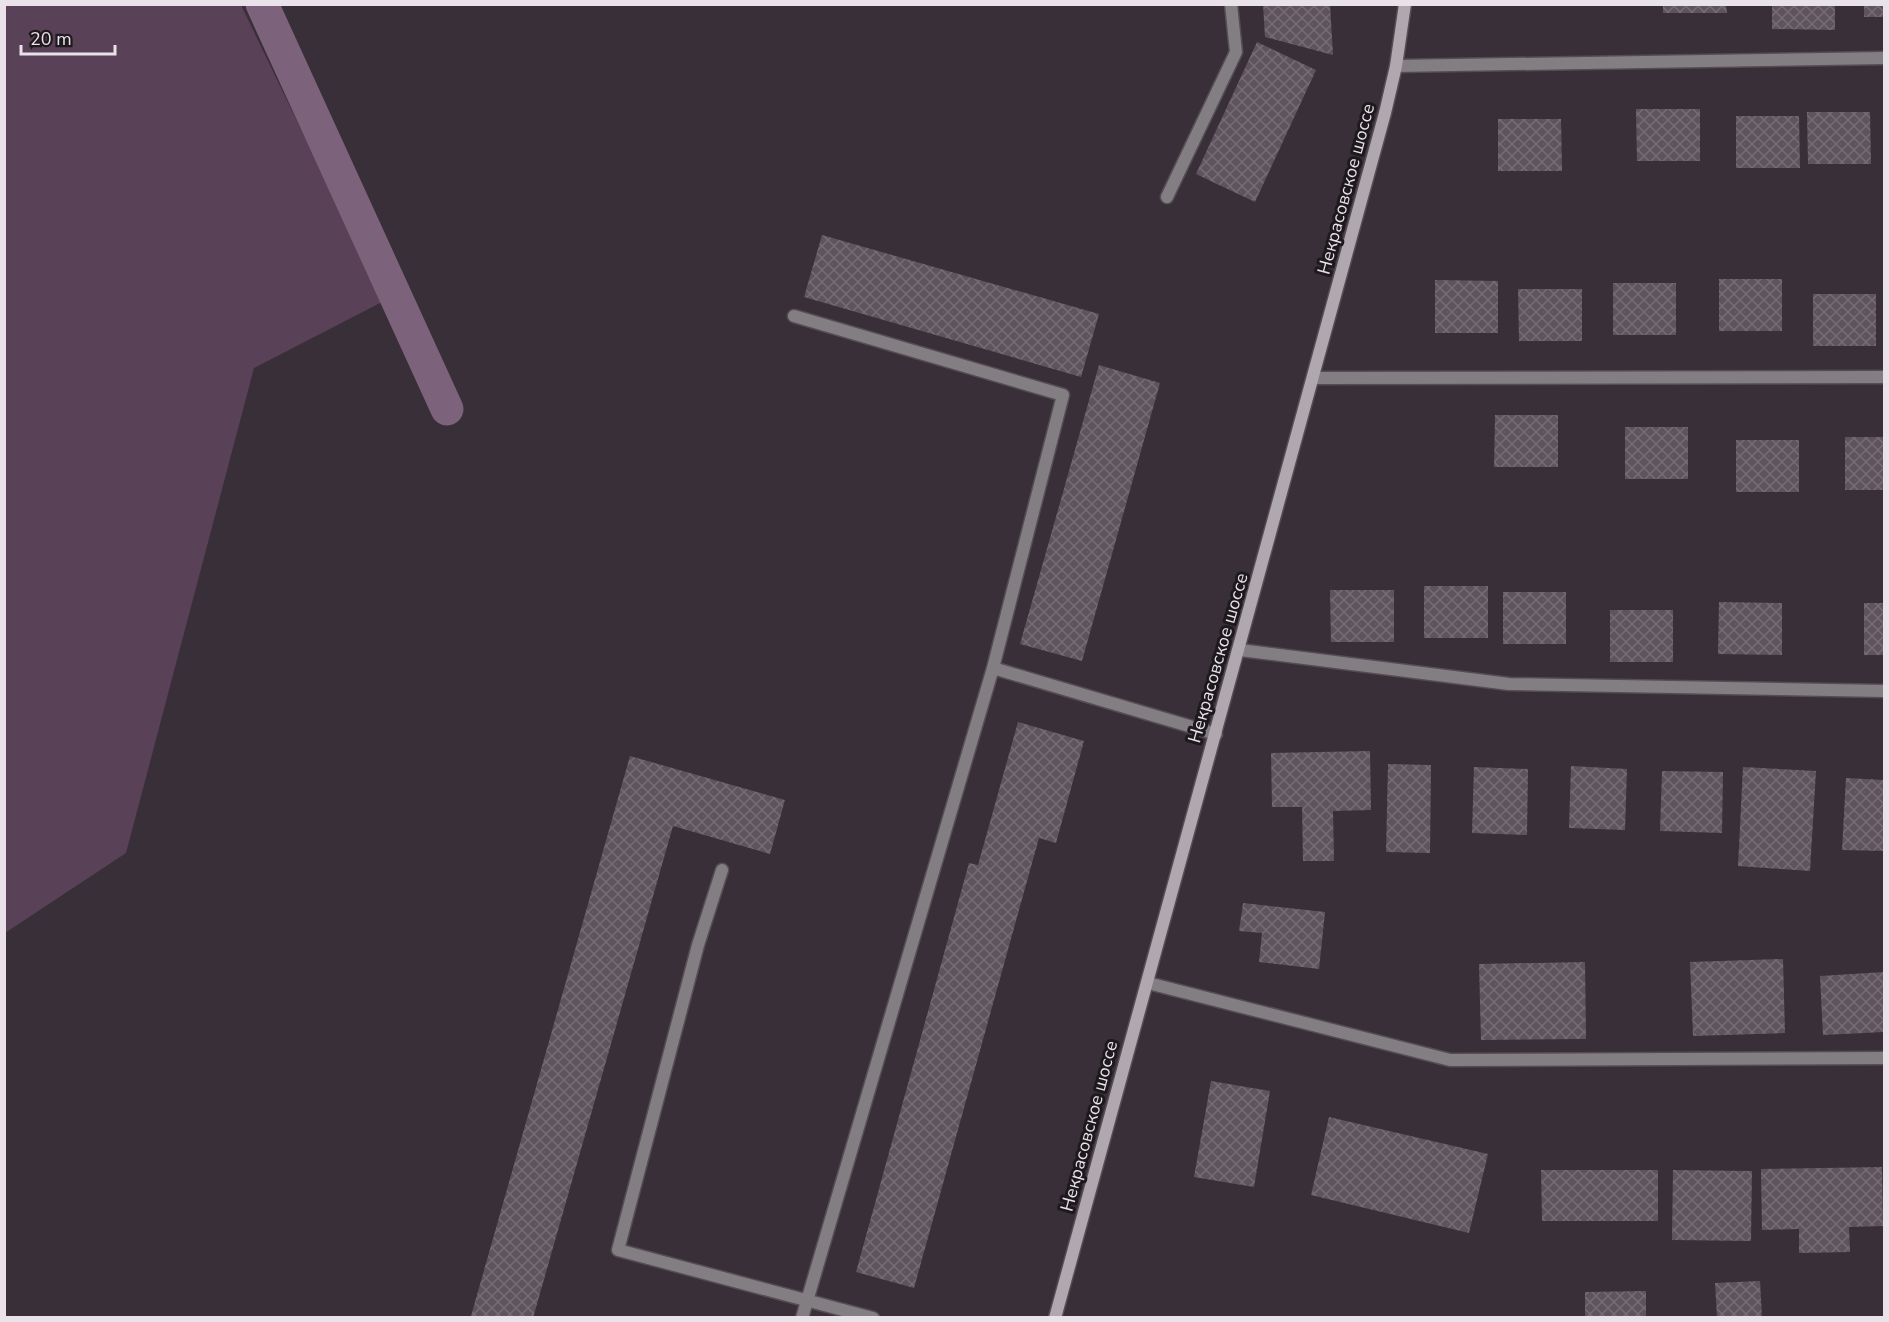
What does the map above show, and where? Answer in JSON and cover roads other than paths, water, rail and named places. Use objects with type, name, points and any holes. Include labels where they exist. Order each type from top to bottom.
[{"type":"main road","name":"Некрасовское шоссе","points":[[1055,1317],[1314,378],[1396,66],[1405,4]]},
{"type":"street","points":[[1167,197],[1236,52],[1232,4]]},
{"type":"street","points":[[1396,66],[1884,58]]},
{"type":"street","points":[[794,316],[1063,395],[993,668],[802,1317]]},
{"type":"street","points":[[1314,378],[1884,376]]},
{"type":"street","points":[[1240,650],[1509,684],[1884,691]]},
{"type":"street","points":[[993,668],[1216,734]]},
{"type":"street","points":[[722,870],[698,945],[618,1250],[873,1317]]},
{"type":"street","points":[[1148,983],[1450,1060],[1884,1058]]},
{"type":"waterway","points":[[262,4],[447,409]]}]
